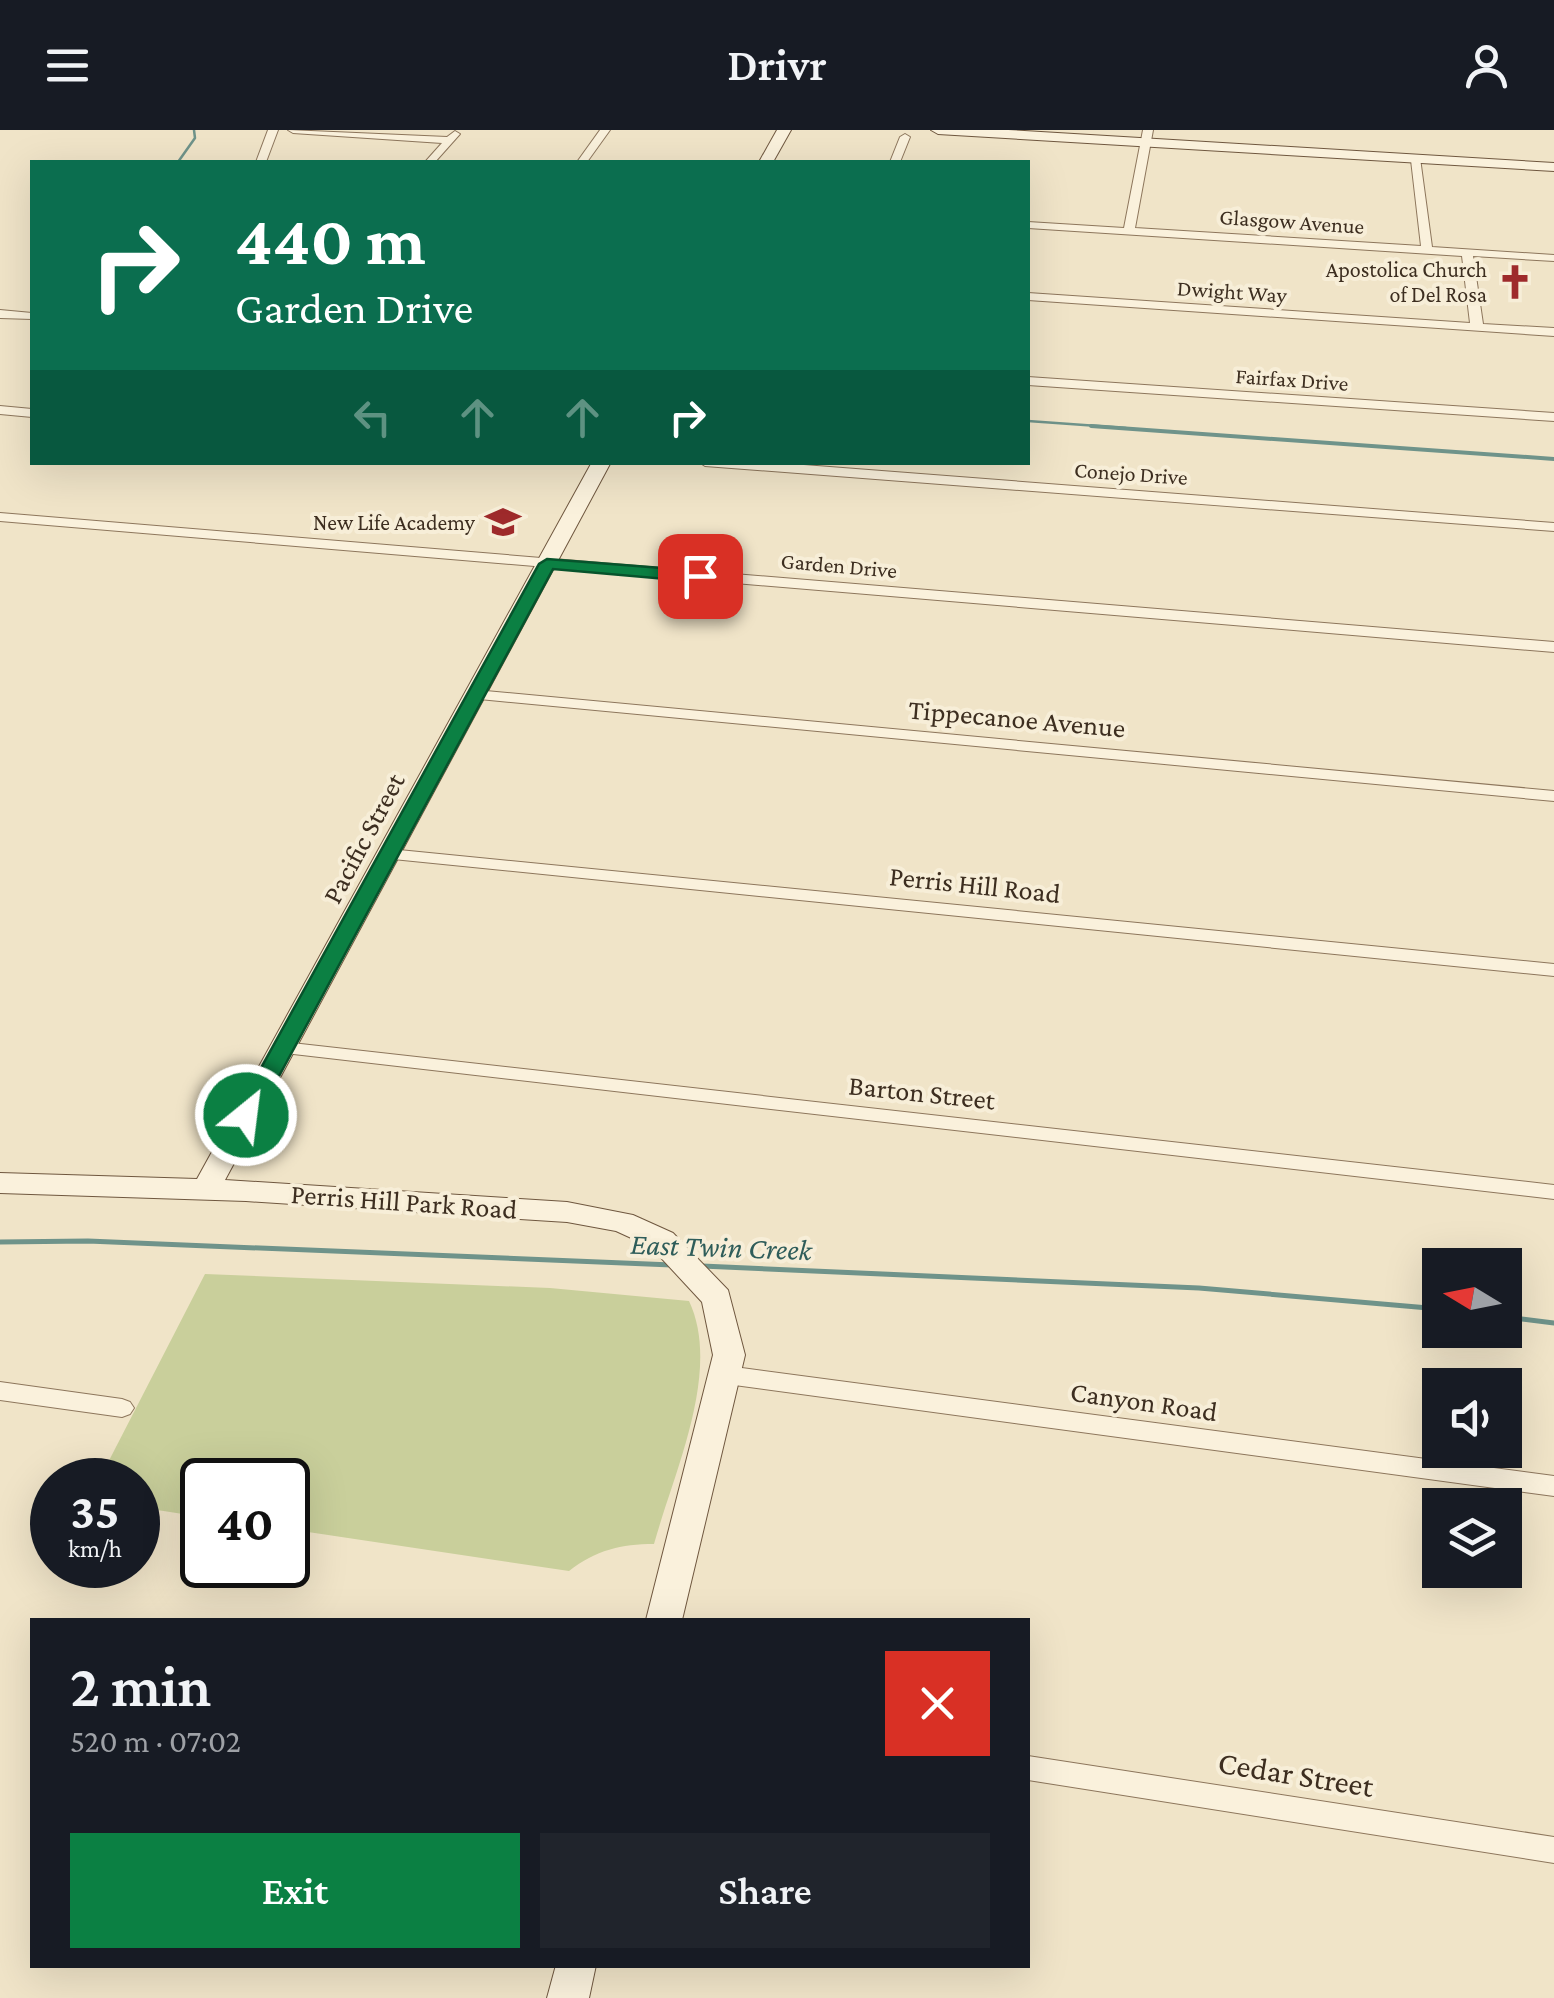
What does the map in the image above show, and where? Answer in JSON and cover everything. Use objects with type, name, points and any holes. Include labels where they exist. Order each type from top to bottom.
[{"type":"street","points":[[262,160],[273,130]]},
{"type":"street","points":[[293,130],[454,135]]},
{"type":"street","points":[[583,160],[605,130]]},
{"type":"street","points":[[767,160],[784,130]]},
{"type":"street","points":[[938,130],[1147,137],[1554,168]]},
{"type":"street","points":[[432,160],[454,135]]},
{"type":"street","points":[[1129,231],[1147,137]]},
{"type":"street","points":[[896,160],[905,138]]},
{"type":"street","points":[[1416,160],[1427,250]]},
{"type":"street","name":"Glasgow Avenue","points":[[1030,225],[1554,258]]},
{"type":"street","points":[[1467,253],[1477,327]]},
{"type":"street","name":"Dwight Way","points":[[1030,298],[1554,332]]},
{"type":"street","points":[[0,314],[30,316]]},
{"type":"street","name":"Fairfax Drive","points":[[1030,380],[1554,417]]},
{"type":"street","points":[[0,410],[30,412]]},
{"type":"street","name":"Pacific Street","points":[[206,1189],[600,465]]},
{"type":"street","name":"Conejo Drive","points":[[745,465],[1554,528]]},
{"type":"street","name":"Garden Drive","points":[[0,517],[1554,647]]},
{"type":"street","name":"Tippecanoe Avenue","points":[[476,695],[1554,796]]},
{"type":"street","name":"Perris Hill Road","points":[[390,854],[1554,970]]},
{"type":"street","name":"Barton Street","points":[[283,1048],[1554,1192]]},
{"type":"street","name":"Perris Hill Park Road","points":[[0,1183],[206,1189],[600,1216],[654,1235],[713,1293],[728,1335],[726,1376]]},
{"type":"street","points":[[665,1618],[726,1376]]},
{"type":"street","name":"Canyon Road","points":[[726,1376],[1554,1486]]},
{"type":"street","points":[[0,1391],[122,1408]]},
{"type":"street","name":"Cedar Street","points":[[1030,1768],[1554,1850]]},
{"type":"street","points":[[568,1998],[575,1968]]},
{"type":"green space","points":[[205,1274],[550,1288],[689,1301],[698,1329],[698,1390],[683,1454],[654,1544],[609,1550],[569,1571],[310,1532],[310,1458],[180,1458],[180,1514],[160,1510],[160,1458],[110,1458]]},
{"type":"waterway","points":[[179,160],[195,138],[194,130]]},
{"type":"waterway","points":[[1030,421],[1126,428]]},
{"type":"waterway","points":[[1091,426],[1554,459]]},
{"type":"waterway","name":"East Twin Creek","points":[[0,1242],[88,1241],[672,1265]]},
{"type":"waterway","name":"East Twin Creek","points":[[702,1266],[1199,1288],[1422,1307]]},
{"type":"waterway","name":"East Twin Creek","points":[[1522,1319],[1554,1323]]},
{"type":"place","name":"Apostolica Church of Del Rosa","points":[[1515,282]]},
{"type":"place","name":"New Life Academy","points":[[503,522]]},
{"type":"route","points":[[246,1115],[547,564],[700,576]]}]
